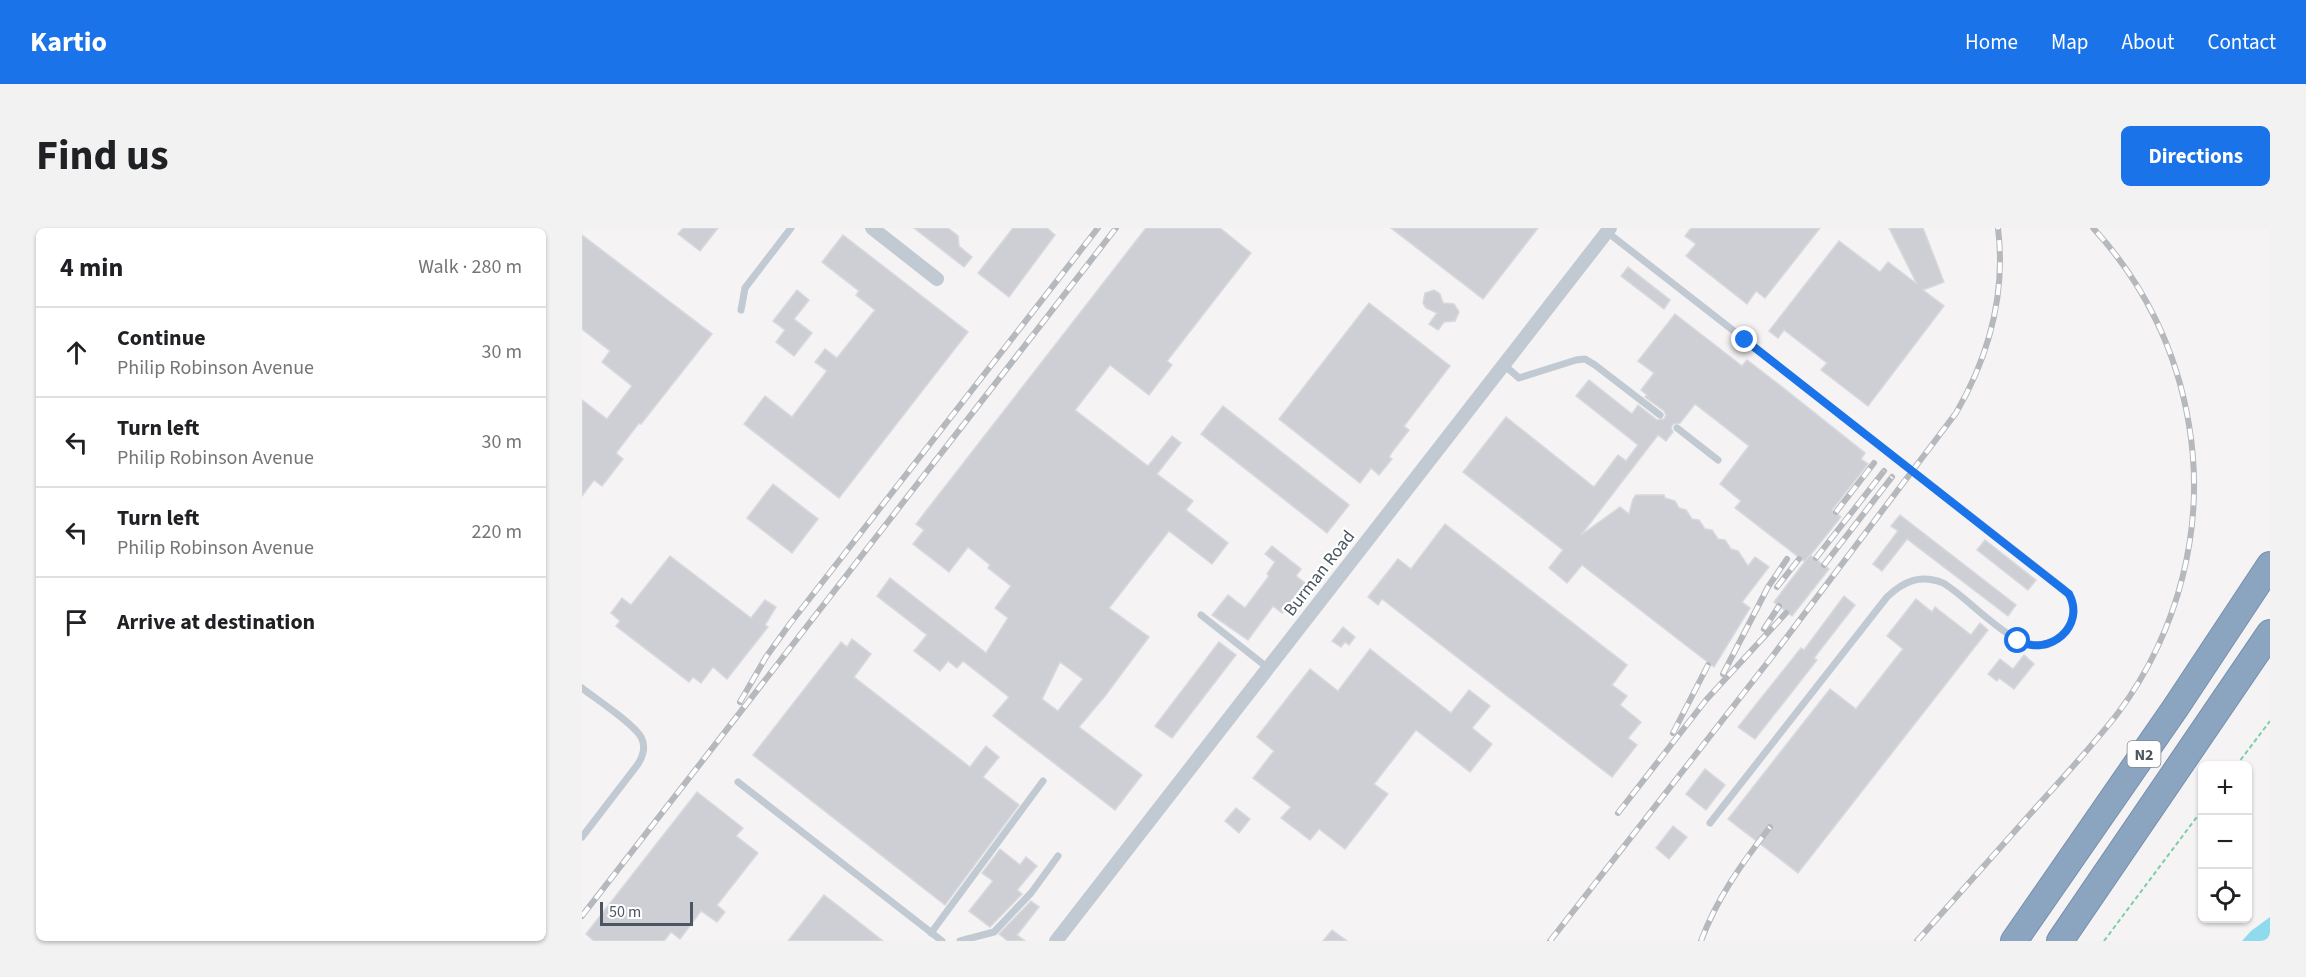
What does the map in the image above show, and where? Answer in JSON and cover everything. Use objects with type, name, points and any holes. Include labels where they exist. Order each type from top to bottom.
[{"type":"highway","points":[[2254,590],[2270,561]]},
{"type":"highway","name":"N2","points":[[2014,941],[2176,707],[2270,565]]},
{"type":"highway","name":"N2","points":[[2060,941],[2270,633]]},
{"type":"street","points":[[872,228],[937,279]]},
{"type":"street","name":"Burman Road","points":[[1056,941],[1608,230]]},
{"type":"lane","points":[[741,310],[744,290],[791,228]]},
{"type":"lane","points":[[1608,230],[2069,594],[2073,601],[2071,622],[2061,636],[2054,642],[2039,647],[2018,641],[1943,583],[1919,579],[1900,586],[1887,597],[1710,824]]},
{"type":"lane","points":[[1503,365],[1519,378],[1585,359],[1660,416]]},
{"type":"lane","points":[[1677,428],[1718,460]]},
{"type":"lane","points":[[1200,615],[1268,668]]},
{"type":"lane","points":[[582,688],[635,730],[643,743],[639,764],[582,837]]},
{"type":"lane","points":[[931,933],[1043,781]]},
{"type":"lane","points":[[738,782],[942,941]]},
{"type":"lane","points":[[960,941],[994,932],[1031,894],[1058,856]]},
{"type":"path","points":[[2239,761],[2270,721]]},
{"type":"path","points":[[2104,941],[2198,815]]},
{"type":"water","points":[[2270,917],[2270,941],[2242,941],[2251,931]]},
{"type":"building","points":[[683,228],[718,228],[700,251],[678,234]]},
{"type":"building","points":[[914,228],[948,228],[958,236],[959,246],[972,257],[964,267]]},
{"type":"building","points":[[1013,228],[1047,228],[1055,235],[1009,297],[978,273]]},
{"type":"building","points":[[1146,228],[1220,228],[1251,253],[1167,361],[1172,365],[1149,395],[1110,365],[1075,410],[1148,466],[1172,436],[1181,443],[1157,474],[1193,501],[1186,510],[1228,543],[1212,564],[1169,531],[1109,608],[1149,637],[1079,727],[1142,775],[1115,810],[993,716],[1009,697],[963,661],[957,668],[948,661],[940,671],[914,651],[927,635],[877,596],[890,578],[986,653],[1008,618],[995,608],[1011,586],[988,568],[990,565],[968,547],[949,572],[913,544],[924,530],[916,524]],"holes":[[[1060,662],[1083,679],[1058,711],[1042,699]]]},
{"type":"building","points":[[1391,228],[1538,228],[1483,299]]},
{"type":"building","points":[[1691,228],[1820,228],[1765,298],[1756,291],[1747,304],[1686,256],[1696,244],[1685,236]]},
{"type":"building","points":[[1889,228],[1923,228],[1944,282],[1923,290],[1944,306],[1868,406],[1821,370],[1827,363],[1784,330],[1778,338],[1769,331],[1839,241],[1880,272],[1888,262],[1917,284]]},
{"type":"building","points":[[582,235],[712,334],[616,453],[623,459],[602,486],[594,480],[582,496],[582,400],[607,419],[632,386],[602,362],[610,351],[582,329]]},
{"type":"building","points":[[843,235],[968,332],[839,498],[744,424],[765,396],[792,417],[827,371],[815,362],[825,349],[837,358],[875,310],[856,295],[859,291],[822,262]]},
{"type":"building","points":[[1628,267],[1670,300],[1664,309],[1621,276]]},
{"type":"building","points":[[797,290],[809,300],[794,319],[812,333],[794,356],[776,342],[785,330],[773,321]]},
{"type":"building","points":[[1434,290],[1440,294],[1443,303],[1454,304],[1459,312],[1455,321],[1444,322],[1438,330],[1429,324],[1437,313],[1426,308],[1423,303],[1425,293]]},
{"type":"building","points":[[1369,303],[1450,366],[1404,426],[1409,430],[1389,457],[1392,459],[1379,475],[1371,468],[1360,483],[1279,419]]},
{"type":"building","points":[[1675,314],[1742,366],[1747,360],[1777,383],[1865,453],[1861,459],[1868,464],[1832,510],[1841,517],[1805,562],[1735,508],[1741,501],[1720,484],[1749,446],[1695,404],[1680,423],[1673,424],[1671,428],[1673,432],[1666,441],[1658,435],[1581,535],[1620,507],[1629,514],[1636,495],[1664,495],[1665,498],[1675,501],[1679,508],[1686,510],[1692,519],[1699,520],[1705,529],[1712,530],[1718,539],[1725,540],[1731,549],[1738,551],[1748,566],[1755,557],[1769,567],[1742,602],[1750,608],[1714,667],[1582,565],[1567,583],[1549,568],[1563,550],[1463,472],[1506,417],[1594,487],[1618,455],[1626,461],[1638,445],[1576,396],[1589,380],[1632,414],[1638,405],[1657,420],[1664,419],[1666,415],[1664,411],[1645,397],[1647,395],[1641,390],[1654,373],[1638,361]]},
{"type":"building","points":[[1223,406],[1349,505],[1327,533],[1201,434]]},
{"type":"building","points":[[773,484],[818,519],[792,553],[747,518]]},
{"type":"building","points":[[1900,515],[2016,605],[2008,616],[1907,539],[1882,571],[1873,564],[1898,531],[1891,526]]},
{"type":"building","points":[[1445,524],[1627,665],[1612,685],[1627,696],[1620,705],[1641,722],[1628,738],[1637,745],[1612,777],[1382,599],[1378,605],[1368,597],[1398,559],[1411,569]]},
{"type":"building","points":[[1985,540],[2036,580],[2028,590],[1977,550]]},
{"type":"building","points":[[1272,546],[1301,569],[1296,576],[1305,583],[1282,613],[1273,606],[1248,640],[1212,615],[1228,595],[1245,608],[1269,576],[1267,574],[1275,562],[1265,554]]},
{"type":"building","points":[[1810,555],[1829,569],[1792,616],[1774,602]]},
{"type":"building","points":[[670,556],[751,618],[765,600],[776,607],[765,625],[768,627],[727,679],[713,667],[701,683],[693,677],[689,682],[616,626],[620,621],[611,613],[622,598],[631,605]]},
{"type":"building","points":[[1844,596],[1855,605],[1814,658],[1817,660],[1755,739],[1738,727],[1801,648],[1804,650]]},
{"type":"building","points":[[1916,599],[1932,612],[1935,607],[1971,635],[1980,623],[1988,630],[1798,873],[1728,819],[1830,689],[1856,709],[1903,649],[1887,636]]},
{"type":"building","points":[[1343,627],[1355,637],[1349,645],[1345,642],[1341,647],[1332,641]]},
{"type":"building","points":[[852,639],[871,654],[854,677],[970,767],[986,746],[999,757],[983,777],[1019,805],[945,905],[753,755],[841,642],[847,647]]},
{"type":"building","points":[[1219,642],[1236,655],[1172,738],[1155,726]]},
{"type":"building","points":[[1370,649],[1451,713],[1469,690],[1490,706],[1472,728],[1492,744],[1470,772],[1416,730],[1374,784],[1388,794],[1345,849],[1319,829],[1310,840],[1281,818],[1291,807],[1253,778],[1274,751],[1257,737],[1310,669],[1338,691]]},
{"type":"building","points":[[2024,655],[2034,664],[2014,689],[1999,678],[1997,681],[1988,674],[2000,659],[2013,669]]},
{"type":"building","points":[[1705,769],[1725,785],[1706,810],[1686,794]]},
{"type":"building","points":[[697,792],[743,828],[736,836],[758,853],[717,905],[725,912],[717,922],[701,911],[680,939],[671,932],[664,941],[594,941],[586,934]]},
{"type":"building","points":[[1236,808],[1250,819],[1239,833],[1225,821]]},
{"type":"building","points":[[1673,826],[1687,837],[1669,859],[1656,848]]},
{"type":"building","points":[[1000,849],[1020,865],[1026,857],[1037,866],[1017,890],[1022,894],[990,927],[969,911],[993,881],[982,873]]},
{"type":"building","points":[[824,895],[841,908],[883,941],[788,941]]},
{"type":"building","points":[[1031,901],[1039,907],[1017,935],[1025,941],[1008,941],[999,934]]},
{"type":"building","points":[[1332,930],[1347,941],[1323,941]]},
{"type":"railway","points":[[740,702],[766,657],[789,625],[1098,228]]},
{"type":"railway","points":[[582,916],[1116,228]]},
{"type":"railway","points":[[1550,941],[1771,658],[1956,413],[1978,369],[1992,324],[1999,277],[1998,228]]},
{"type":"railway","points":[[1917,941],[2118,713],[2157,648],[2172,612],[2183,576],[2194,501],[2193,463],[2184,398],[2156,319],[2128,272],[2093,228]]},
{"type":"railway","points":[[1836,512],[1874,463]]},
{"type":"railway","points":[[1816,558],[1884,471]]},
{"type":"railway","points":[[1824,565],[1892,477]]},
{"type":"railway","points":[[1723,674],[1768,587],[1787,559]]},
{"type":"railway","points":[[1777,587],[1799,559]]},
{"type":"railway","points":[[1764,629],[1779,606]]},
{"type":"railway","points":[[1618,813],[1706,700],[1786,613]]},
{"type":"railway","points":[[1673,733],[1708,665]]},
{"type":"railway","points":[[1701,941],[1731,881],[1770,827]]},
{"type":"route","points":[[1745,340],[2069,594],[2073,601],[2073,615],[2067,630],[2061,636],[2046,646],[2039,647],[2018,641]]}]
